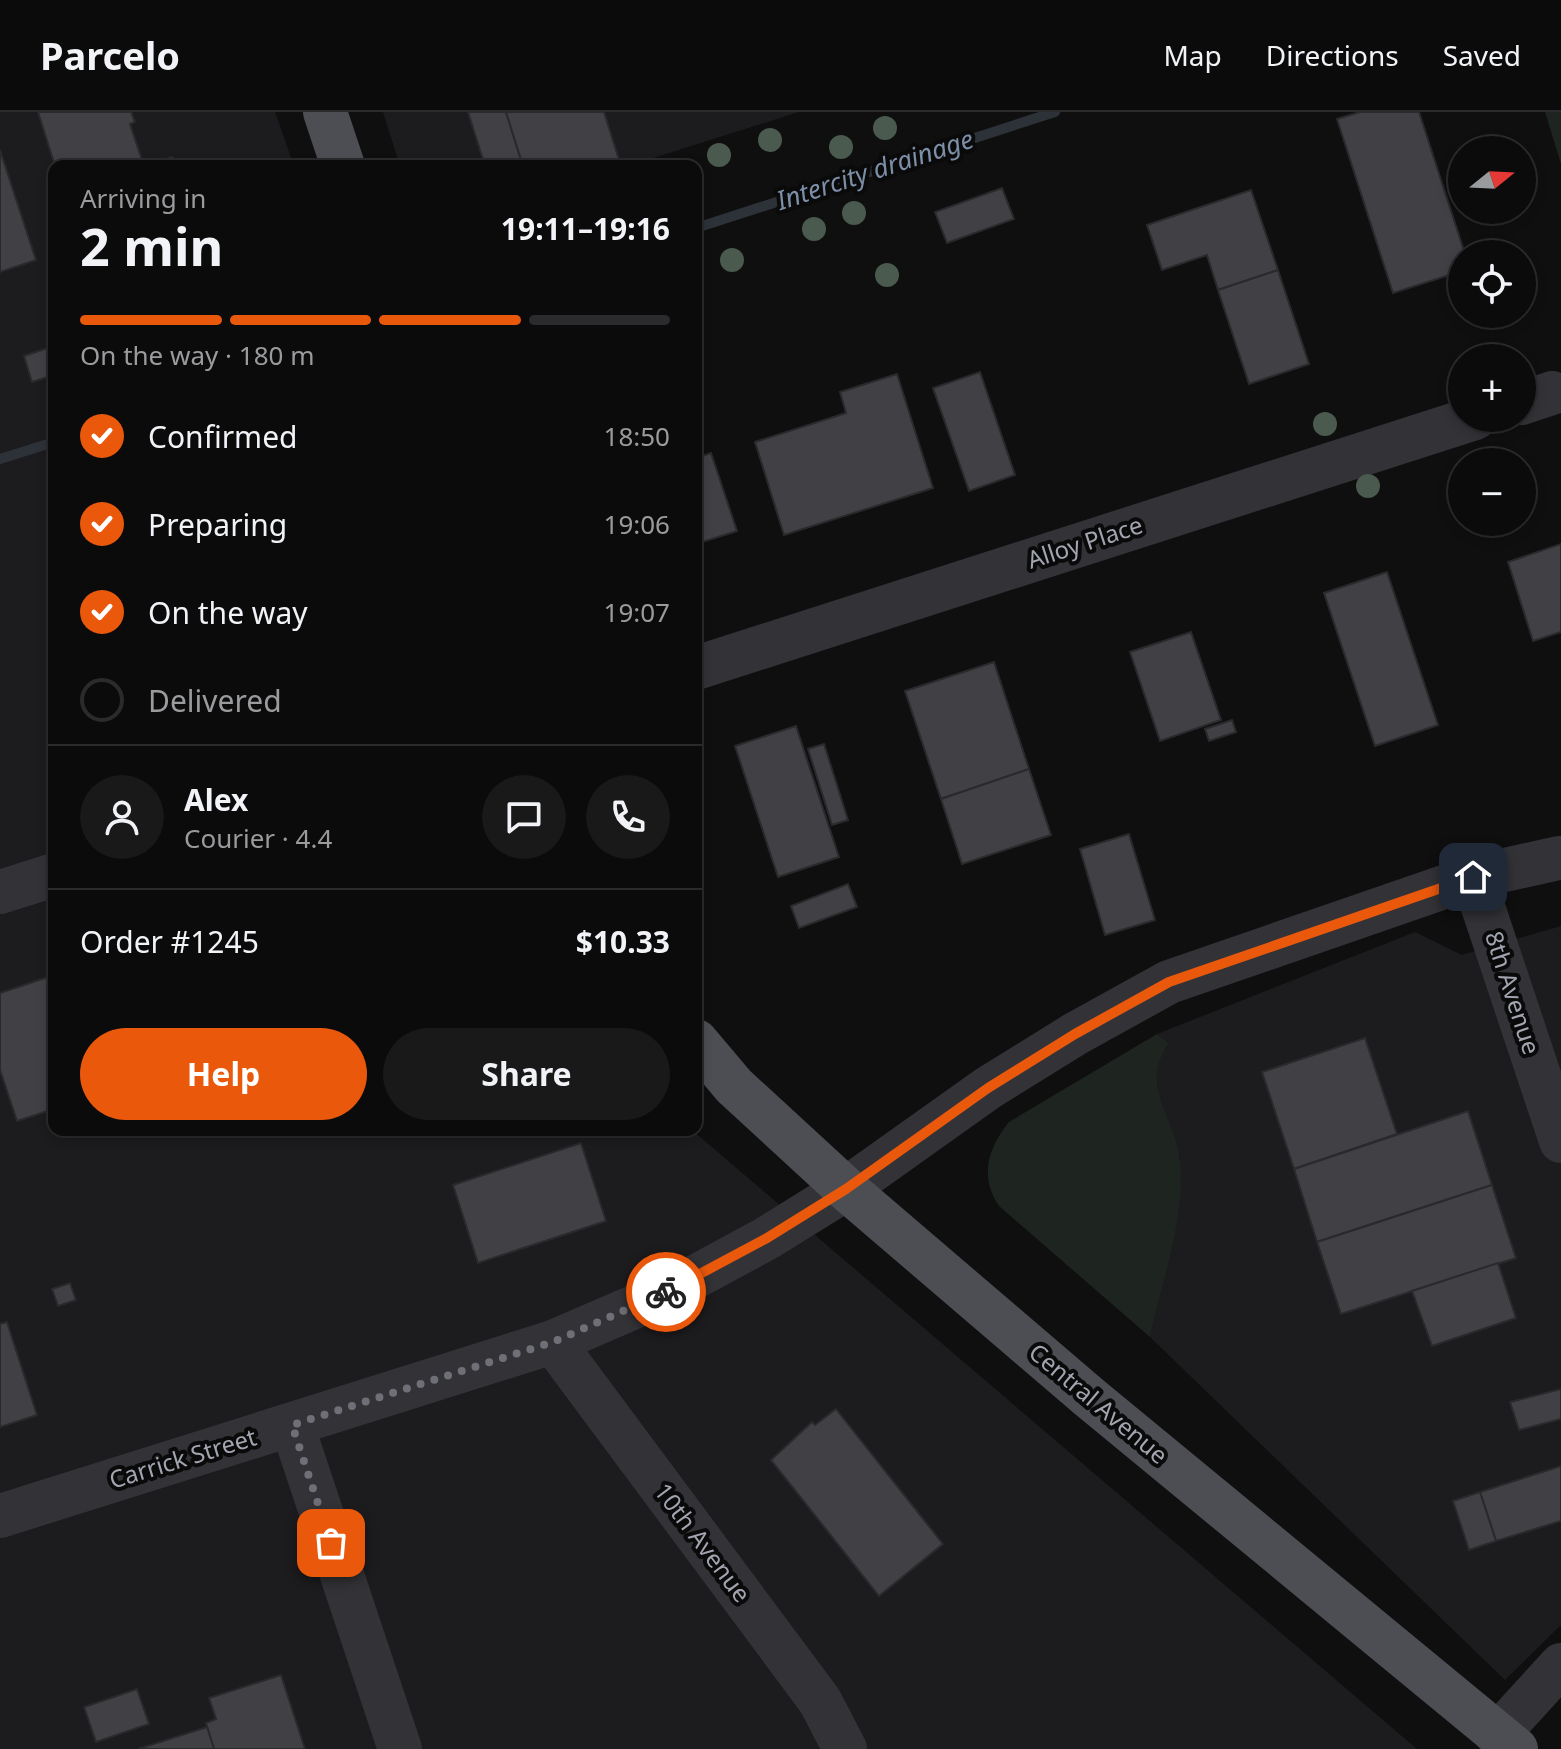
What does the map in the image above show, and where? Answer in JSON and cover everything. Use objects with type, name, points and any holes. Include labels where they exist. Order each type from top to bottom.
[{"type":"main road","points":[[325,112],[341,160]]},
{"type":"main road","name":"Central Avenue","points":[[702,1048],[734,1086],[846,1189],[1100,1407],[1506,1742]]},
{"type":"street","name":"Alloy Place","points":[[702,666],[1448,427]]},
{"type":"street","points":[[846,1189],[988,1088],[1075,1034],[1169,982],[1473,877],[1559,858]]},
{"type":"street","points":[[0,892],[48,877]]},
{"type":"street","name":"8th Avenue","points":[[1473,877],[1561,1141]]},
{"type":"street","name":"Carrick Street","points":[[0,1516],[553,1342],[662,1295],[767,1238],[846,1189]]},
{"type":"street","name":"10th Avenue","points":[[553,1342],[820,1701],[845,1749]]},
{"type":"street","points":[[292,1425],[400,1749]]},
{"type":"street","points":[[1506,1742],[1561,1665]]},
{"type":"shaded area","points":[[0,112],[275,112],[292,160],[48,160],[48,1136],[699,1136],[1417,1749],[0,1749]]},
{"type":"shaded area","points":[[383,112],[799,112],[647,160],[398,160]]},
{"type":"shaded area","points":[[1545,112],[1561,112],[1561,164]]},
{"type":"shaded area","points":[[1561,926],[1561,1625],[1505,1680],[1150,1337],[1180,1197],[1180,1157],[1155,1087],[1157,1060],[1169,1043],[1157,1034],[1415,932],[1462,955]]},
{"type":"shaded area","points":[[1157,1034],[1169,1043],[1160,1059],[1158,1088],[1177,1144],[1181,1182],[1172,1249],[1150,1337],[999,1206],[989,1184],[988,1173],[991,1152],[1009,1122]]},
{"type":"building","points":[[38,112],[131,112],[135,122],[130,124],[142,160],[53,160]]},
{"type":"building","points":[[468,112],[506,112],[521,160],[483,160]]},
{"type":"building","points":[[506,112],[604,112],[619,160],[521,160]]},
{"type":"building","points":[[1360,112],[1419,112],[1448,202],[1448,224],[1455,224],[1460,240],[1448,240],[1448,275],[1393,293],[1337,119]]},
{"type":"building","points":[[0,150],[36,260],[0,272]]},
{"type":"building","points":[[1002,188],[1014,219],[947,243],[935,212]]},
{"type":"building","points":[[1251,190],[1278,270],[1218,290],[1207,255],[1162,270],[1147,225]]},
{"type":"building","points":[[1278,270],[1309,364],[1249,384],[1218,290]]},
{"type":"building","points":[[48,348],[48,377],[32,382],[24,356]]},
{"type":"building","points":[[980,372],[1015,475],[969,491],[933,388]]},
{"type":"building","points":[[897,374],[933,488],[784,535],[755,442],[846,413],[840,392]]},
{"type":"building","points":[[711,453],[737,531],[702,542],[702,456]]},
{"type":"building","points":[[1561,544],[1561,632],[1533,641],[1508,562]]},
{"type":"building","points":[[1387,572],[1438,725],[1375,746],[1324,593]]},
{"type":"building","points":[[1191,632],[1221,720],[1160,741],[1130,652]]},
{"type":"building","points":[[994,662],[1029,769],[941,799],[905,691]]},
{"type":"building","points":[[1232,720],[1236,732],[1209,741],[1205,729]]},
{"type":"building","points":[[796,726],[839,857],[778,877],[735,746]]},
{"type":"building","points":[[824,744],[848,820],[832,825],[808,749]]},
{"type":"building","points":[[1029,769],[1051,835],[962,864],[941,799]]},
{"type":"building","points":[[1129,834],[1155,920],[1105,935],[1080,849]]},
{"type":"building","points":[[848,884],[857,907],[799,928],[791,906]]},
{"type":"building","points":[[48,977],[48,1111],[17,1121],[0,1070],[0,993]]},
{"type":"building","points":[[1365,1038],[1397,1134],[1294,1169],[1262,1072]]},
{"type":"building","points":[[1468,1111],[1492,1185],[1317,1242],[1294,1169]]},
{"type":"building","points":[[581,1143],[606,1221],[478,1263],[453,1185]]},
{"type":"building","points":[[1492,1185],[1516,1258],[1341,1314],[1317,1242]]},
{"type":"building","points":[[1498,1263],[1516,1318],[1432,1346],[1412,1291]]},
{"type":"building","points":[[70,1283],[76,1300],[58,1306],[52,1289]]},
{"type":"building","points":[[7,1322],[37,1415],[0,1427],[0,1324]]},
{"type":"building","points":[[1561,1389],[1561,1419],[1519,1430],[1510,1402]]},
{"type":"building","points":[[836,1409],[943,1544],[879,1596],[771,1460],[812,1422],[815,1425]]},
{"type":"building","points":[[1561,1466],[1561,1521],[1496,1541],[1480,1492]]},
{"type":"building","points":[[1480,1492],[1496,1541],[1469,1550],[1453,1501]]},
{"type":"building","points":[[281,1675],[305,1749],[214,1749],[206,1723],[216,1719],[209,1698]]},
{"type":"building","points":[[137,1689],[149,1724],[96,1742],[84,1707]]},
{"type":"building","points":[[207,1727],[214,1749],[138,1749]]},
{"type":"waterway","name":"Intercity drainage","points":[[702,226],[1055,112]]},
{"type":"waterway","name":"Intercity drainage","points":[[0,459],[48,444]]},
{"type":"way so far","points":[[331,1543],[292,1425],[553,1342],[666,1292]]},
{"type":"route","points":[[666,1292],[767,1238],[846,1189],[988,1088],[1075,1034],[1169,982],[1473,877]]}]
